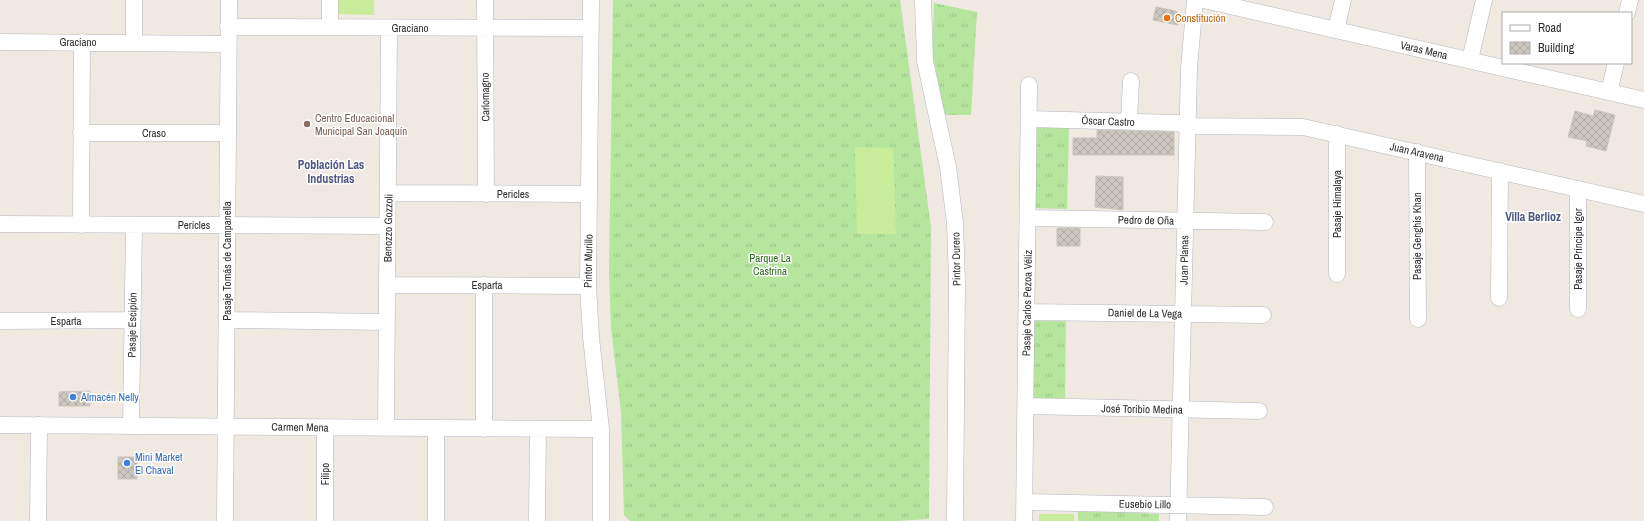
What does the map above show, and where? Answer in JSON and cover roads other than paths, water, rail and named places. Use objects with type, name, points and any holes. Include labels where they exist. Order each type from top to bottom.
[{"type":"street","points":[[134,0],[134,43]]},
{"type":"street","name":"Pasaje Tomás de Campanella","points":[[225,521],[229,0]]},
{"type":"street","points":[[330,0],[330,27]]},
{"type":"street","name":"Carlomagno","points":[[485,0],[486,194]]},
{"type":"street","name":"Pintor Murillo","points":[[591,0],[588,286],[591,337],[601,430],[601,521]]},
{"type":"street","name":"Pintor Durero","points":[[923,0],[925,61],[948,167],[955,223],[957,282],[955,521]]},
{"type":"street","name":"Juan Planas","points":[[1178,521],[1188,126],[1190,68],[1195,0]]},
{"type":"street","name":"Varas Mena","points":[[1204,0],[1644,100]]},
{"type":"street","points":[[1336,30],[1343,0]]},
{"type":"street","points":[[1470,60],[1484,0]]},
{"type":"street","points":[[1627,12],[1630,0]]},
{"type":"street","name":"Graciano","points":[[228,27],[591,28]]},
{"type":"street","name":"Benozzo Gozzoli","points":[[386,428],[389,28]]},
{"type":"street","name":"Graciano","points":[[0,42],[228,44]]},
{"type":"street","points":[[81,225],[82,42]]},
{"type":"street","points":[[1609,92],[1616,64]]},
{"type":"street","points":[[1129,121],[1131,81]]},
{"type":"street","name":"Pasaje Carlos Pezoa Véliz","points":[[1024,521],[1029,85]]},
{"type":"street","name":"Óscar Castro","points":[[1029,118],[1177,123],[1188,126]]},
{"type":"street","name":"Juan Aravena","points":[[1188,126],[1294,126],[1337,134],[1644,204]]},
{"type":"street","name":"Craso","points":[[81,133],[228,133]]},
{"type":"street","name":"Pasaje Himalaya","points":[[1337,134],[1337,274]]},
{"type":"street","name":"Pasaje Genghis Khan","points":[[1417,152],[1418,319]]},
{"type":"street","points":[[1499,298],[1500,171]]},
{"type":"street","name":"Pasaje Príncipe Igor","points":[[1578,189],[1578,309]]},
{"type":"street","name":"Pericles","points":[[388,193],[589,194]]},
{"type":"street","name":"Pedro de Oña","points":[[1028,218],[1264,222]]},
{"type":"street","name":"Pericles","points":[[0,224],[388,226]]},
{"type":"street","name":"Pasaje Escipión","points":[[131,426],[134,225]]},
{"type":"street","name":"Esparta","points":[[387,285],[588,286]]},
{"type":"street","points":[[484,285],[484,429]]},
{"type":"street","name":"Daniel de La Vega","points":[[1027,312],[1263,315]]},
{"type":"street","name":"Esparta","points":[[0,321],[132,320]]},
{"type":"street","points":[[227,320],[387,322]]},
{"type":"street","name":"José Toribio Medina","points":[[1026,406],[1259,411]]},
{"type":"street","name":"Carmen Mena","points":[[0,425],[601,430]]},
{"type":"street","points":[[38,521],[39,425]]},
{"type":"street","name":"Filipo","points":[[325,428],[325,521]]},
{"type":"street","points":[[436,428],[436,521]]},
{"type":"street","points":[[537,521],[538,429]]},
{"type":"street","name":"Eusebio Lillo","points":[[1025,502],[1265,506]]},
{"type":"place","name":"Constitución","points":[[1167,18]]},
{"type":"place","name":"Centro Educacional Municipal San Joaquín","points":[[307,124]]},
{"type":"place","name":"Almacén Nelly","points":[[73,397]]},
{"type":"place","name":"Mini Market El Chaval","points":[[127,463]]},
{"type":"district","name":"Población Las Industrias","points":[[331,172]]},
{"type":"district","name":"Villa Berlioz","points":[[1533,217]]},
{"type":"park label","name":"Parque La Castrina","points":[[770,264]]}]
